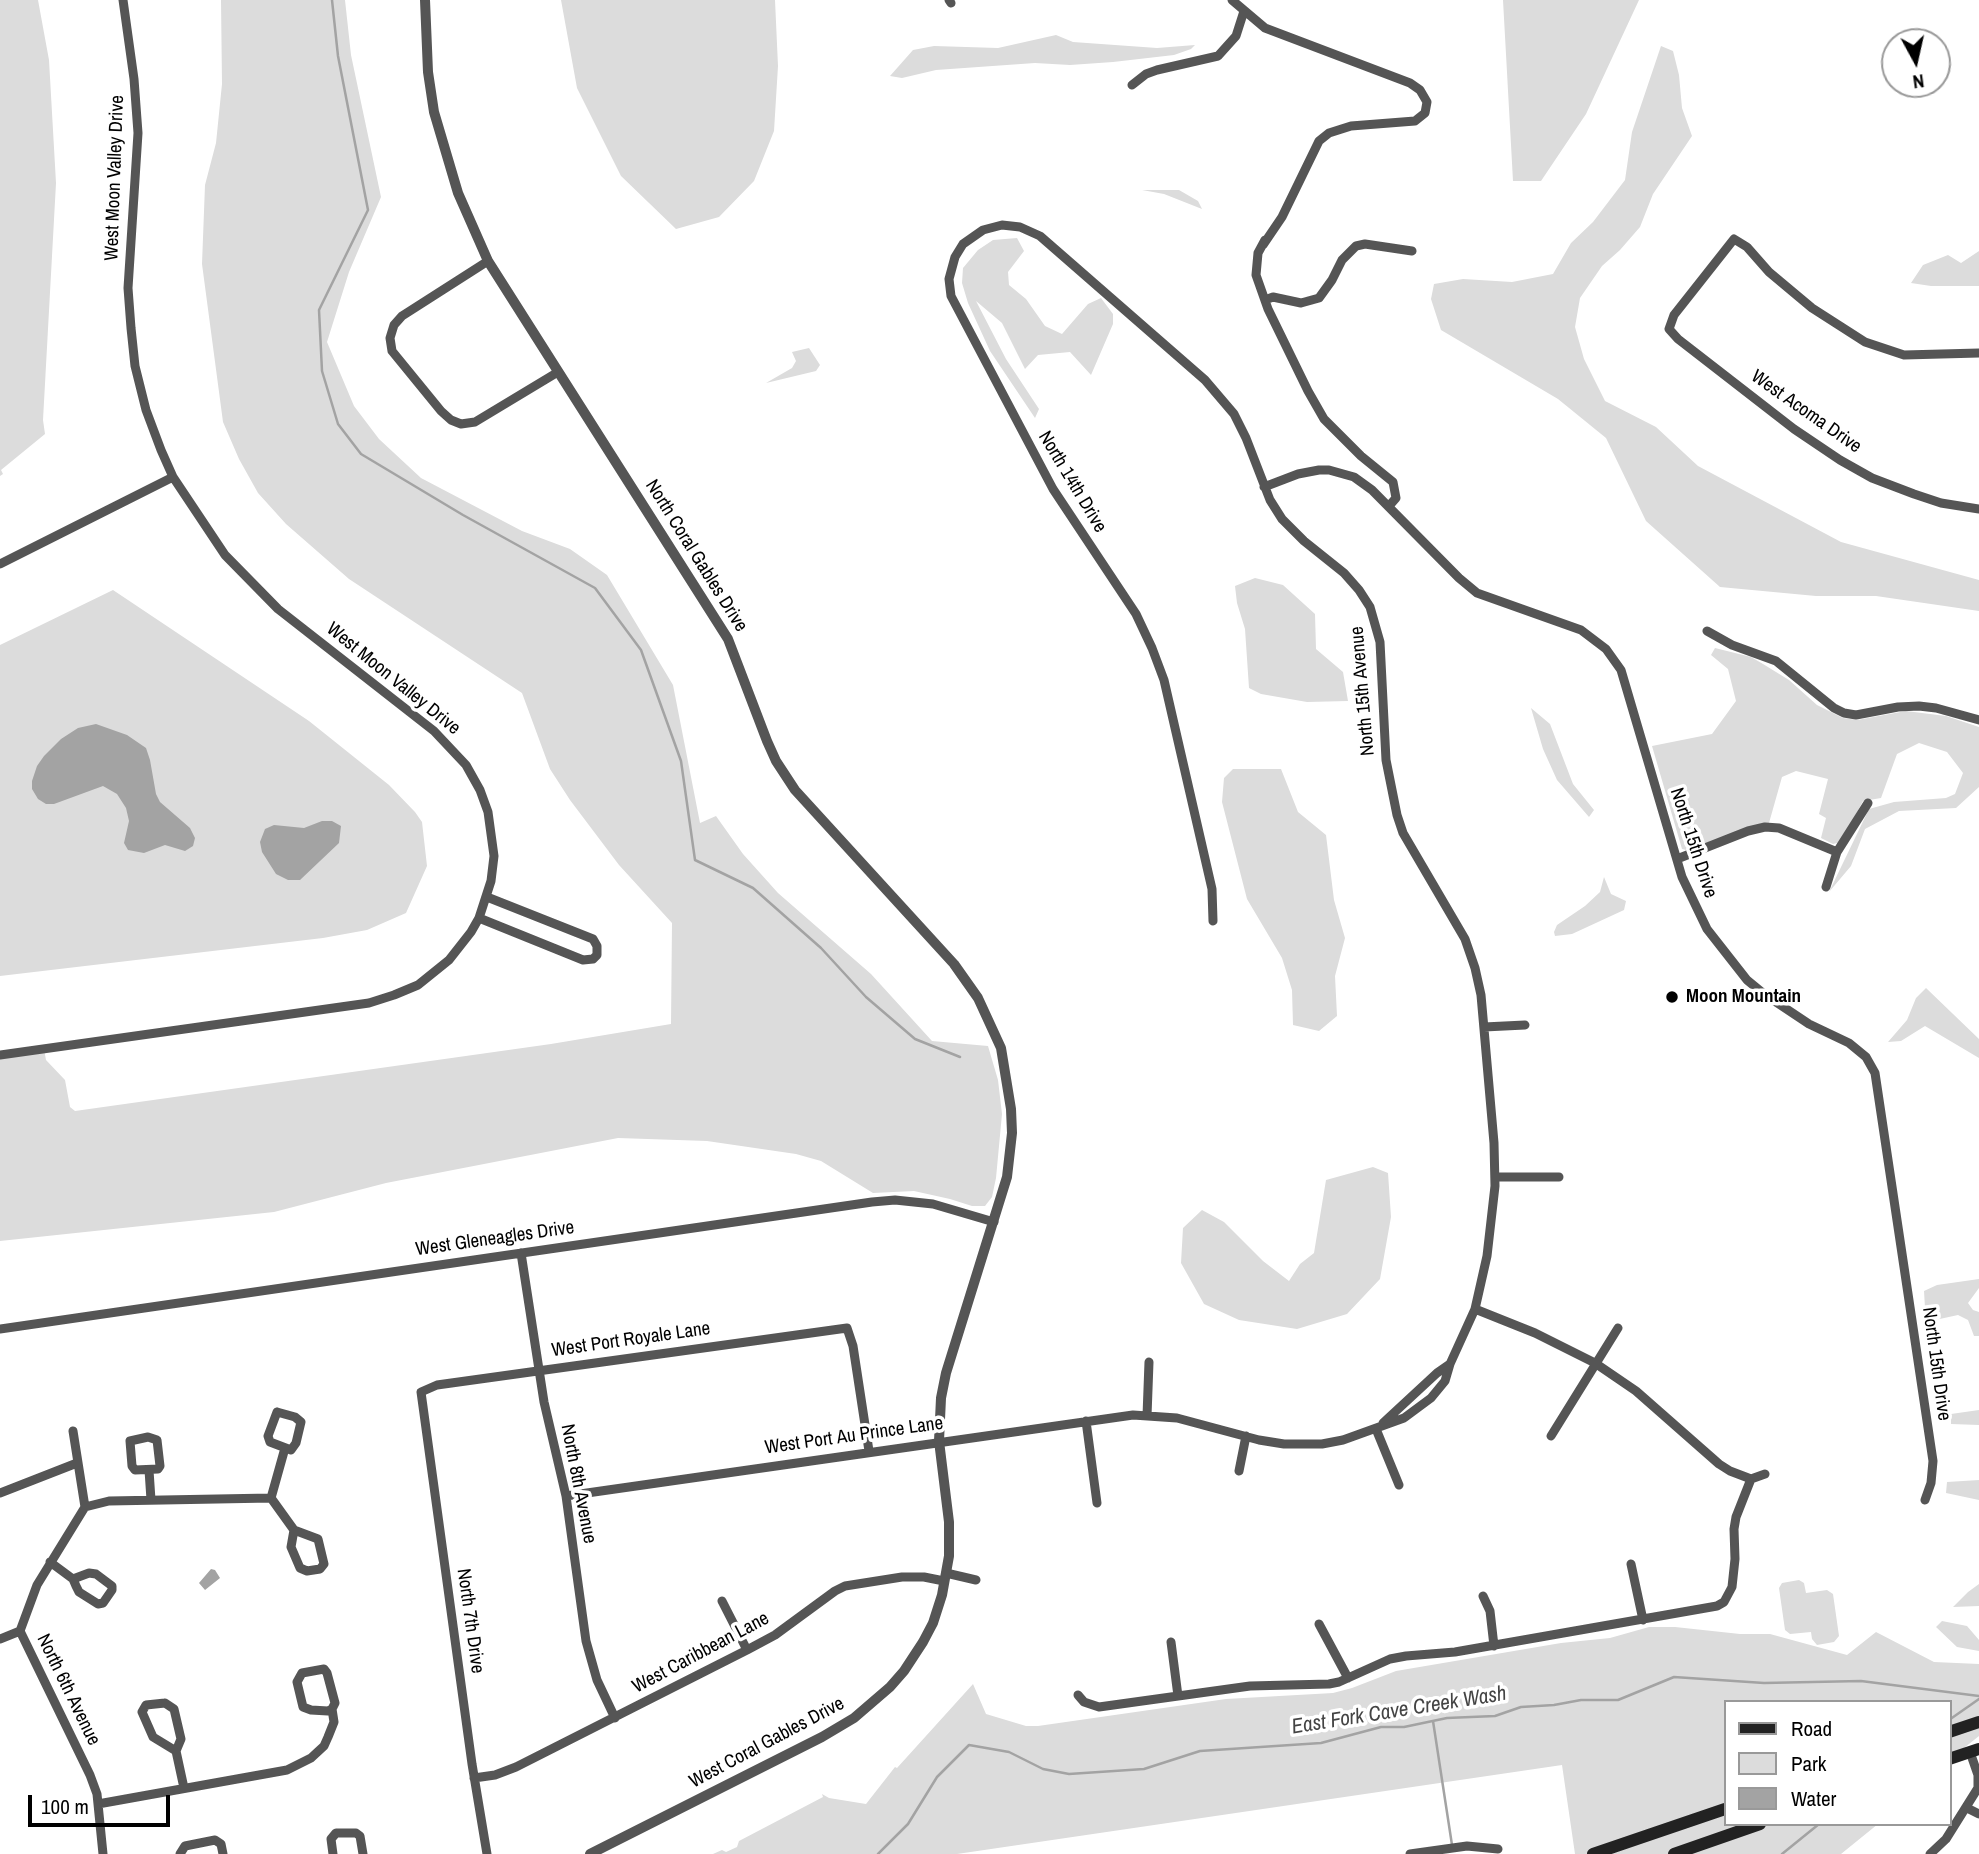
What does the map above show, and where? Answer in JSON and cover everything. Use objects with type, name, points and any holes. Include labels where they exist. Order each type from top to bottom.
[{"type":"main road","points":[[1951,1731],[1979,1722]]},
{"type":"main road","points":[[1951,1758],[1975,1751],[1963,1727]]},
{"type":"main road","points":[[1593,1854],[1724,1809]]},
{"type":"main road","points":[[1674,1854],[1754,1826]]},
{"type":"street","name":"West Moon Valley Drive","points":[[0,1055],[369,1003],[394,995],[418,985],[434,974],[465,941],[479,918],[487,897],[494,856],[492,832],[480,790],[466,765],[434,731],[278,609],[225,555],[173,477],[146,410],[135,366],[131,328],[128,288],[138,133],[123,0]]},
{"type":"street","name":"North Coral Gables Drive","points":[[425,0],[428,72],[438,124],[458,193],[488,261],[728,639],[767,741],[776,761],[795,790],[954,964],[978,998],[1001,1048],[1009,1084],[1012,1133],[1007,1177]]},
{"type":"street","points":[[1232,0],[1265,28],[1410,83],[1420,90],[1427,102],[1425,113],[1415,121],[1351,126],[1324,136],[1315,147],[1282,216],[1263,245],[1255,264],[1265,300],[1324,419],[1361,456],[1394,482],[1396,498],[1389,506]]},
{"type":"street","points":[[1132,85],[1146,74],[1157,70],[1218,56],[1236,36],[1244,11]]},
{"type":"street","name":"North 14th Drive","points":[[1118,304],[1041,237],[1020,227],[1002,225],[983,230],[964,244],[951,267],[951,296],[964,323],[1053,489],[1131,606],[1152,648],[1164,680],[1212,889],[1213,921]]},
{"type":"street","name":"West Acoma Drive","points":[[1979,353],[1904,355],[1866,342],[1812,308],[1734,239],[1674,315],[1668,329],[1794,429],[1840,460],[1872,478],[1914,494],[1941,503],[1979,509]]},
{"type":"street","points":[[1265,300],[1273,297],[1301,303],[1319,298],[1332,281],[1342,260],[1356,246],[1365,244],[1412,251]]},
{"type":"street","points":[[488,261],[402,316],[394,325],[390,338],[392,351],[442,411],[451,420],[461,424],[475,422],[558,372]]},
{"type":"street","name":"North 15th Avenue","points":[[1118,304],[1219,393],[1246,438],[1270,500],[1290,529],[1344,573],[1370,607],[1380,642],[1386,760],[1397,816],[1403,833],[1465,939],[1478,979],[1495,1177],[1491,1229],[1475,1309]]},
{"type":"street","name":"North 15th Drive","points":[[1264,486],[1298,474],[1329,470],[1363,482],[1477,593],[1569,624],[1590,635],[1611,655],[1626,681],[1678,859],[1693,902],[1707,929],[1747,979],[1775,1003],[1808,1024],[1849,1043],[1866,1057],[1875,1073],[1933,1461],[1931,1483],[1925,1500]]},
{"type":"street","points":[[0,564],[173,477]]},
{"type":"street","points":[[1707,631],[1732,645],[1776,661],[1834,708],[1844,713],[1856,715],[1919,706],[1979,720]]},
{"type":"street","points":[[1826,887],[1837,852],[1868,803]]},
{"type":"street","points":[[1678,859],[1748,831],[1765,827],[1779,828],[1837,852]]},
{"type":"street","points":[[479,918],[583,960],[593,959],[597,955],[597,946],[593,939],[487,897]]},
{"type":"street","points":[[1484,1027],[1525,1025]]},
{"type":"street","name":"West Coral Gables Drive","points":[[590,1854],[822,1737],[854,1718],[890,1687],[913,1658],[933,1623],[945,1577],[949,1521],[939,1441],[941,1398],[946,1373],[1007,1177]]},
{"type":"street","points":[[1495,1177],[1559,1177]]},
{"type":"street","name":"West Gleneagles Drive","points":[[0,1329],[895,1200],[933,1204],[994,1222]]},
{"type":"street","name":"North 8th Avenue","points":[[521,1253],[544,1402],[566,1496],[586,1641],[597,1680],[615,1718]]},
{"type":"street","points":[[1475,1309],[1535,1333],[1595,1363],[1636,1391],[1719,1464],[1751,1479],[1765,1474]]},
{"type":"street","name":"West Port Au Prince Lane","points":[[566,1496],[1133,1415],[1177,1418],[1284,1444],[1322,1444],[1343,1440],[1404,1418],[1423,1406],[1445,1381],[1475,1309]]},
{"type":"street","name":"West Port Royale Lane","points":[[421,1392],[437,1385],[847,1328],[853,1346],[869,1451]]},
{"type":"street","points":[[1551,1436],[1618,1328]]},
{"type":"street","points":[[1147,1416],[1149,1362]]},
{"type":"street","name":"West Port Au Prince Lane","points":[[1376,1429],[1450,1364]]},
{"type":"street","name":"North 7th Drive","points":[[421,1392],[487,1854]]},
{"type":"street","points":[[277,1412],[295,1417],[301,1422],[294,1447],[291,1450],[285,1448],[270,1442],[268,1436],[277,1412]]},
{"type":"street","points":[[1086,1421],[1097,1503]]},
{"type":"street","points":[[1376,1429],[1399,1485]]},
{"type":"street","points":[[73,1431],[85,1507],[109,1501],[271,1498]]},
{"type":"street","points":[[1239,1471],[1246,1436]]},
{"type":"street","points":[[148,1437],[157,1440],[160,1466],[158,1469],[149,1470],[135,1470],[132,1466],[130,1440],[148,1437]]},
{"type":"street","points":[[271,1498],[285,1448]]},
{"type":"street","points":[[0,1493],[77,1463]]},
{"type":"street","points":[[149,1470],[151,1500]]},
{"type":"street","points":[[1078,1695],[1084,1702],[1099,1707],[1257,1685],[1329,1684],[1390,1659],[1494,1646],[1717,1606],[1724,1602],[1732,1587],[1736,1517],[1751,1479]]},
{"type":"street","points":[[271,1498],[294,1530],[318,1539],[324,1564],[320,1569],[307,1571],[300,1568],[291,1547],[294,1530]]},
{"type":"street","name":"North 6th Avenue","points":[[85,1507],[37,1585],[20,1631],[90,1775],[98,1804],[103,1854]]},
{"type":"street","points":[[50,1562],[73,1579]]},
{"type":"street","points":[[1631,1564],[1643,1620]]},
{"type":"street","name":"West Caribbean Lane","points":[[474,1777],[506,1772],[615,1718],[775,1635],[845,1586],[902,1577],[945,1577]]},
{"type":"street","points":[[945,1577],[976,1580]]},
{"type":"street","points":[[1483,1596],[1490,1611],[1494,1646]]},
{"type":"street","points":[[722,1601],[747,1650]]},
{"type":"street","points":[[1319,1624],[1348,1678]]},
{"type":"street","points":[[0,1639],[20,1631]]},
{"type":"street","points":[[1171,1642],[1178,1696]]},
{"type":"street","points":[[98,1804],[287,1770],[304,1763],[324,1746],[334,1722],[332,1709],[335,1703],[324,1669],[302,1673],[297,1682],[303,1707],[311,1710],[332,1709]]},
{"type":"street","points":[[176,1751],[150,1733],[142,1713],[146,1705],[165,1703],[173,1709],[181,1739],[176,1751],[184,1788]]},
{"type":"street","points":[[1930,1854],[1946,1839],[1978,1788],[1975,1751]]},
{"type":"street","points":[[1967,1808],[1979,1814]]},
{"type":"street","points":[[333,1854],[331,1839],[335,1833],[360,1836],[363,1854]]},
{"type":"street","points":[[180,1854],[185,1846],[215,1840],[221,1844],[223,1854]]},
{"type":"street","points":[[1410,1854],[1480,1845],[1498,1849]]},
{"type":"green space","points":[[0,0],[38,0],[49,60],[56,183],[43,420],[45,434],[1,470],[3,474],[0,476]]},
{"type":"green space","points":[[221,0],[345,0],[351,55],[381,197],[349,272],[327,342],[354,406],[379,439],[421,478],[522,531],[570,549],[607,575],[673,685],[700,823],[716,816],[743,854],[778,893],[871,974],[932,1041],[988,1046],[998,1080],[1002,1114],[996,1178],[992,1197],[985,1206],[972,1206],[914,1191],[873,1193],[821,1161],[796,1154],[707,1141],[618,1138],[386,1183],[274,1212],[0,1241],[0,1055],[44,1049],[46,1060],[65,1080],[70,1107],[75,1111],[551,1044],[671,1024],[672,923],[619,865],[570,800],[550,769],[522,693],[349,579],[286,524],[258,493],[239,459],[223,422],[202,264],[205,185],[216,143],[222,84]]},
{"type":"green space","points":[[561,0],[775,0],[778,66],[774,131],[754,181],[719,217],[676,229],[621,176],[577,88]]},
{"type":"green space","points":[[1503,0],[1639,0],[1586,114],[1541,181],[1513,181]]},
{"type":"green space","points":[[1056,35],[1073,42],[1157,48],[1195,45],[1174,55],[1113,62],[1070,65],[1035,63],[936,70],[902,78],[890,76],[913,50],[934,46],[998,48]]},
{"type":"green space","points":[[1661,46],[1673,51],[1679,75],[1682,108],[1692,136],[1653,194],[1640,227],[1602,266],[1580,298],[1575,327],[1584,359],[1605,401],[1656,427],[1698,466],[1841,542],[1979,580],[1979,611],[1876,596],[1816,596],[1720,587],[1646,521],[1606,438],[1558,399],[1441,330],[1431,299],[1434,284],[1463,279],[1512,282],[1553,274],[1571,243],[1593,222],[1625,180],[1632,132]]},
{"type":"green space","points":[[1142,190],[1179,190],[1198,201],[1202,209],[1164,194]]},
{"type":"green space","points":[[1017,238],[1024,251],[1008,272],[1009,285],[1026,299],[1045,326],[1062,334],[1088,304],[1101,298],[1113,314],[1113,324],[1091,375],[1070,352],[1038,355],[1025,369],[1002,323],[976,301],[1006,359],[1039,409],[1035,418],[990,351],[962,283],[963,268],[978,250],[993,240]]},
{"type":"green space","points":[[1979,251],[1979,286],[1931,286],[1911,283],[1923,265],[1948,255],[1961,263]]},
{"type":"green space","points":[[809,348],[820,365],[816,371],[766,383],[792,368],[796,361],[792,352]]},
{"type":"green space","points":[[1255,578],[1283,585],[1315,614],[1316,649],[1343,672],[1348,701],[1307,702],[1261,694],[1249,688],[1245,629],[1235,586]]},
{"type":"green space","points":[[113,590],[309,721],[389,785],[415,812],[422,822],[427,866],[406,913],[367,930],[323,938],[0,976],[0,645]]},
{"type":"green space","points":[[1715,648],[1751,657],[1789,680],[1817,705],[1843,718],[1857,720],[1906,711],[1946,716],[1979,727],[1979,787],[1956,808],[1899,811],[1865,829],[1851,866],[1829,892],[1869,809],[1894,802],[1946,798],[1955,794],[1963,773],[1947,752],[1919,743],[1897,754],[1881,798],[1863,801],[1841,842],[1833,844],[1821,838],[1826,818],[1819,814],[1828,779],[1796,771],[1782,777],[1769,823],[1686,850],[1682,849],[1652,746],[1712,734],[1736,701],[1728,669],[1711,655]]},
{"type":"green space","points":[[1531,708],[1550,724],[1573,784],[1594,810],[1589,817],[1557,780],[1543,749]]},
{"type":"green space","points":[[1233,769],[1281,769],[1298,812],[1326,835],[1334,900],[1345,938],[1335,976],[1337,1016],[1319,1031],[1293,1025],[1292,990],[1282,958],[1247,899],[1222,802],[1224,778]]},
{"type":"green space","points":[[1604,877],[1611,894],[1626,901],[1624,910],[1572,934],[1555,936],[1557,925],[1600,892]]},
{"type":"green space","points":[[1926,988],[1979,1039],[1979,1058],[1925,1026],[1901,1041],[1888,1042],[1907,1020],[1916,998]]},
{"type":"green space","points":[[1373,1167],[1388,1173],[1391,1217],[1380,1279],[1347,1314],[1297,1329],[1239,1320],[1204,1304],[1181,1263],[1183,1228],[1202,1210],[1224,1222],[1263,1261],[1289,1281],[1300,1264],[1314,1253],[1326,1180]]},
{"type":"green space","points":[[1979,1279],[1979,1288],[1968,1303],[1973,1310],[1979,1312],[1979,1336],[1974,1336],[1968,1320],[1958,1315],[1935,1320],[1925,1308],[1924,1291],[1937,1285]]},
{"type":"green space","points":[[1979,1410],[1979,1425],[1951,1424],[1951,1414]]},
{"type":"green space","points":[[1979,1480],[1979,1500],[1946,1493],[1947,1482]]},
{"type":"green space","points":[[1799,1580],[1804,1583],[1806,1593],[1827,1590],[1833,1594],[1839,1636],[1834,1642],[1817,1645],[1811,1632],[1790,1634],[1785,1630],[1779,1588],[1782,1583]]},
{"type":"green space","points":[[1979,1584],[1979,1606],[1953,1607],[1968,1592]]},
{"type":"green space","points":[[1942,1621],[1967,1626],[1979,1640],[1979,1651],[1957,1647],[1936,1627]]},
{"type":"green space","points":[[1649,1627],[1675,1627],[1740,1634],[1770,1634],[1847,1655],[1876,1632],[1934,1662],[1979,1664],[1979,1736],[1951,1758],[1951,1700],[1724,1700],[1724,1826],[1876,1826],[1841,1854],[1575,1854],[1562,1765],[957,1854],[713,1854],[737,1847],[739,1841],[823,1797],[822,1794],[829,1798],[866,1804],[895,1767],[897,1768],[973,1684],[986,1714],[1026,1726],[1038,1726],[1226,1699],[1333,1693],[1396,1671],[1561,1643],[1610,1638]]},
{"type":"water","points":[[96,724],[127,735],[146,748],[156,794],[160,802],[190,828],[195,838],[193,846],[185,851],[165,845],[144,853],[128,850],[124,843],[129,821],[126,808],[117,794],[103,786],[54,804],[46,804],[38,799],[32,789],[32,781],[44,756],[61,739],[78,728]]},
{"type":"water","points":[[322,821],[332,821],[341,826],[339,843],[300,880],[288,880],[276,874],[262,852],[260,842],[265,829],[274,825],[304,828]]},
{"type":"water","points":[[211,1569],[215,1570],[220,1578],[205,1590],[199,1583]]},
{"type":"waterway","points":[[332,0],[338,56],[368,210],[319,310],[322,371],[338,424],[361,454],[463,515],[595,588],[641,650],[681,761],[695,860],[753,888],[821,948],[866,997],[915,1039],[960,1057]]},
{"type":"waterway","name":"East Fork Cave Creek Wash","points":[[878,1854],[908,1824],[937,1777],[969,1745],[1009,1752],[1043,1769],[1069,1774],[1144,1769],[1200,1751],[1321,1743],[1381,1727],[1404,1727],[1447,1718],[1495,1716],[1521,1707],[1581,1700],[1618,1700],[1674,1677],[1764,1683],[1861,1681],[1979,1696]]},
{"type":"waterway","points":[[1951,1719],[1979,1699]]},
{"type":"waterway","points":[[1433,1721],[1452,1845]]},
{"type":"waterway","points":[[1782,1854],[1817,1826]]},
{"type":"place","name":"Moon Mountain","points":[[1672,997]]}]
